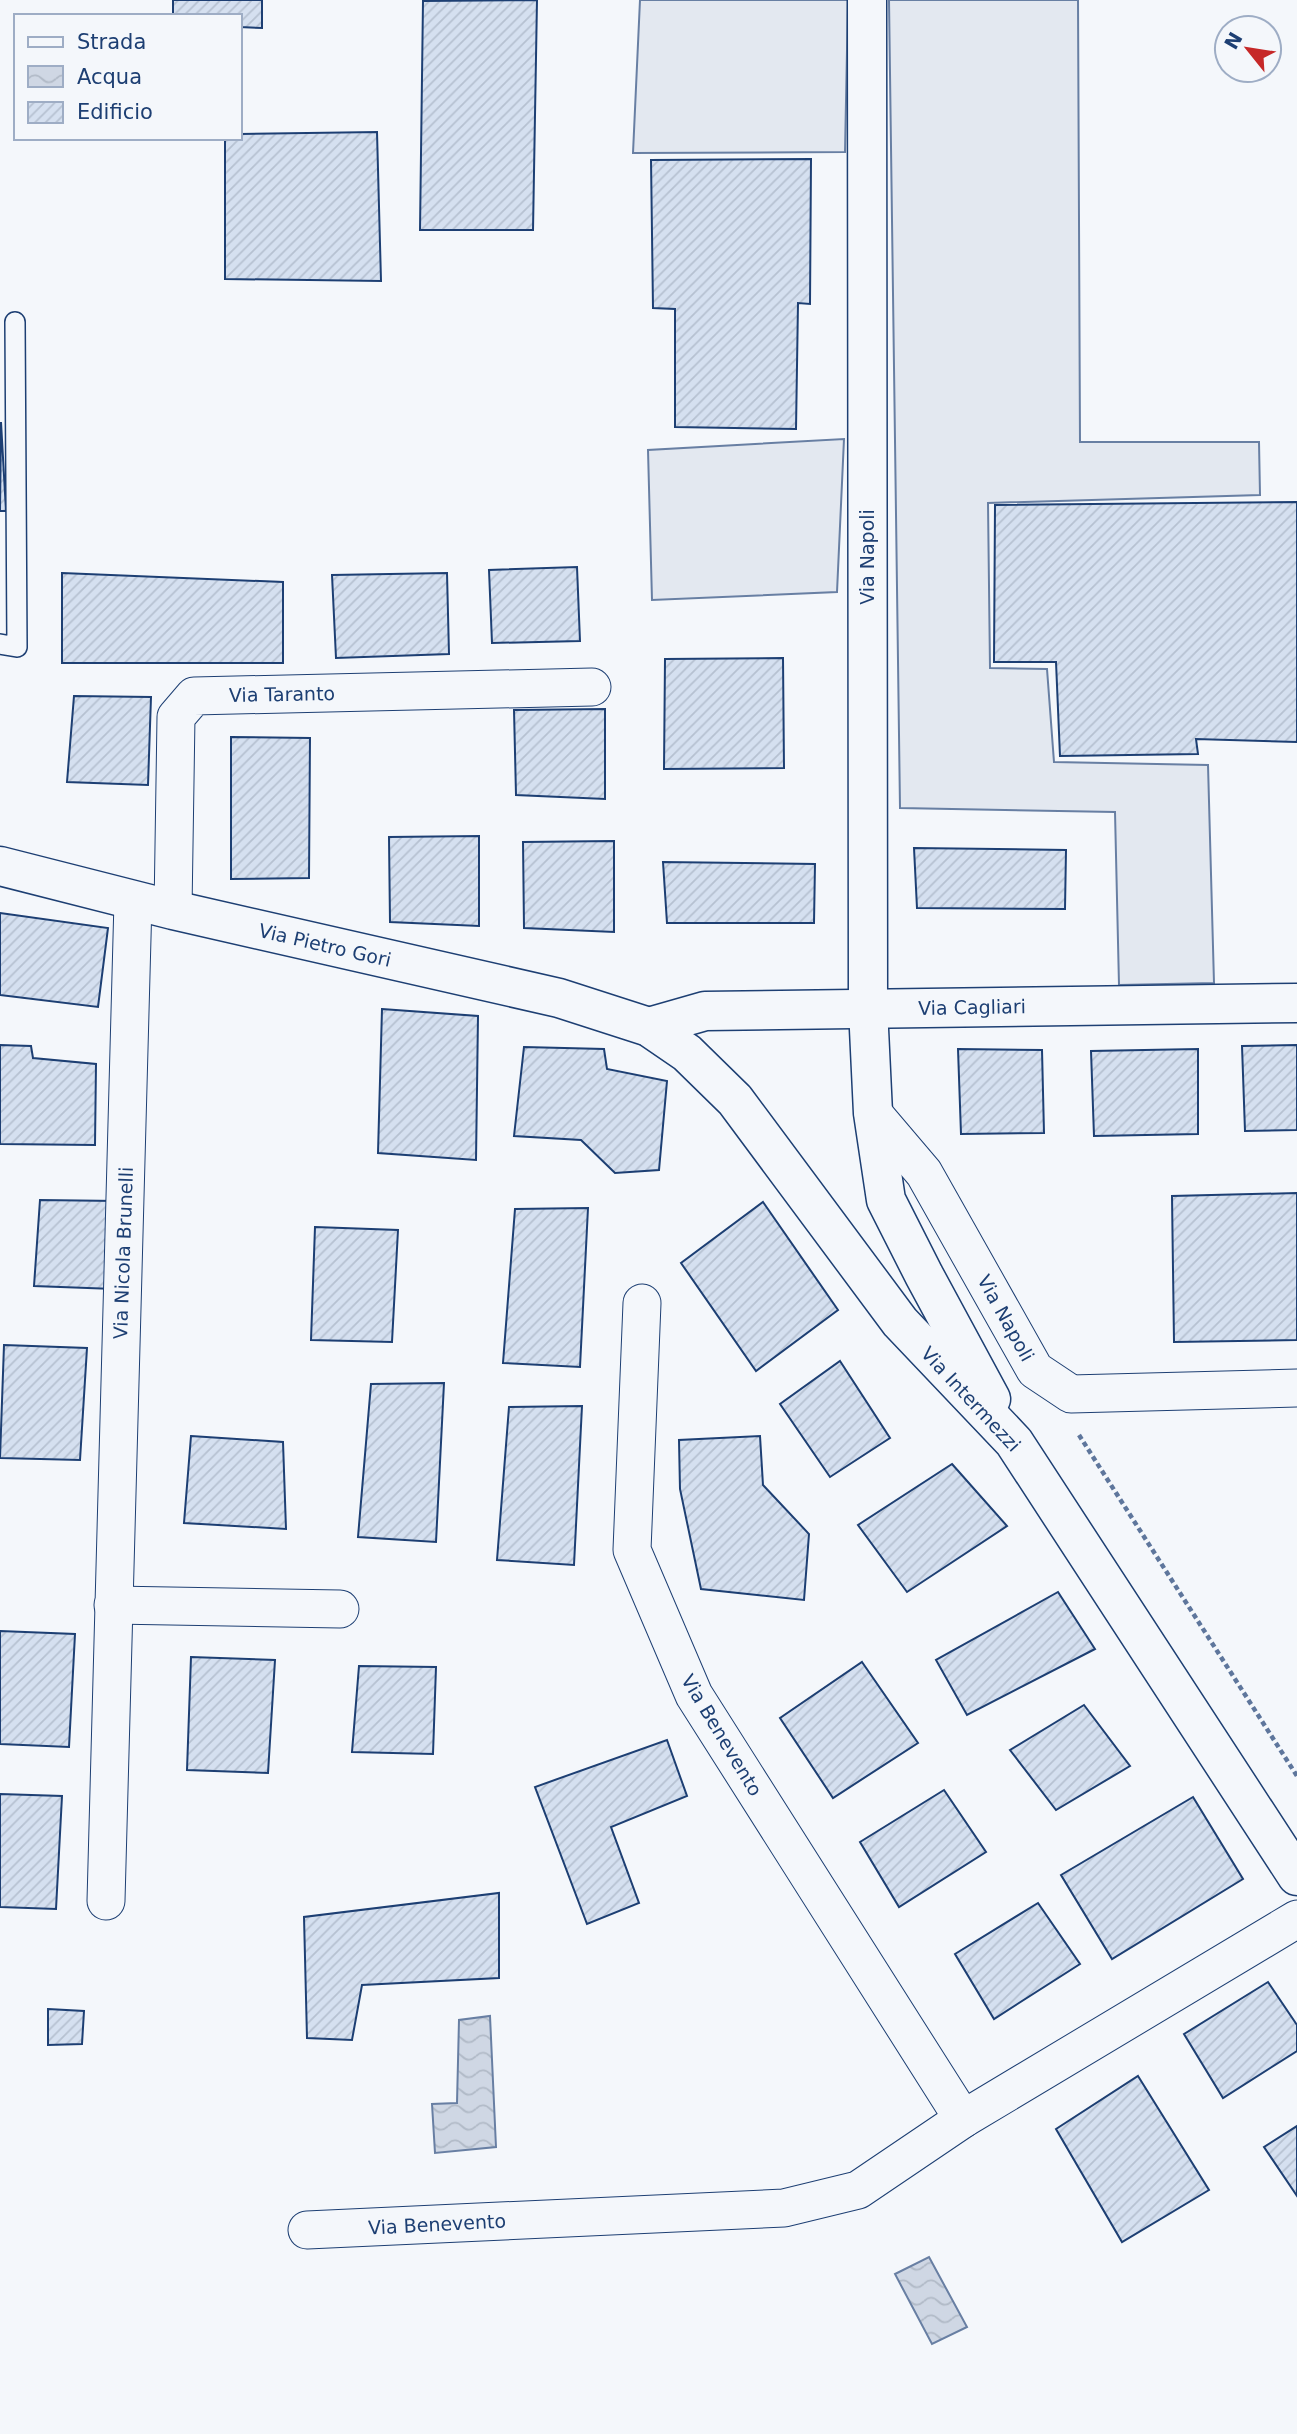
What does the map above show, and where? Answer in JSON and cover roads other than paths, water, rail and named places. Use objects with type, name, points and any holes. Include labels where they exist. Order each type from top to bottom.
[{"type":"street","name":"Via Napoli","points":[[867,0],[868,1008],[873,1113],[886,1199],[1014,1442]]},
{"type":"street","name":"Via Taranto","points":[[173,910],[176,718],[194,695],[592,687]]},
{"type":"street","name":"Via Pietro Gori","points":[[0,866],[133,901],[559,998],[649,1027]]},
{"type":"street","name":"Via Nicola Brunelli","points":[[106,1901],[133,901]]},
{"type":"street","name":"Via Cagliari","points":[[649,1027],[705,1011],[1297,1003]]},
{"type":"street","name":"Via Intermezzi","points":[[649,1027],[687,1054],[735,1100],[900,1322],[1014,1442],[1297,1876]]},
{"type":"street","name":"Via Napoli","points":[[873,1113],[924,1173],[1035,1370],[1071,1394],[1297,1388]]},
{"type":"street","name":"Via Benevento","points":[[642,1303],[632,1550],[694,1695],[963,2119]]},
{"type":"street","points":[[113,1605],[340,1609]]},
{"type":"street","name":"Via Benevento","points":[[307,2230],[784,2208],[858,2190],[963,2119],[1297,1919]]},
{"type":"lane","points":[[0,644],[17,647],[15,322]]},
{"type":"water","points":[[490,2016],[496,2147],[435,2153],[432,2104],[457,2103],[459,2020]]},
{"type":"water","points":[[929,2257],[967,2327],[932,2344],[895,2274]]}]
